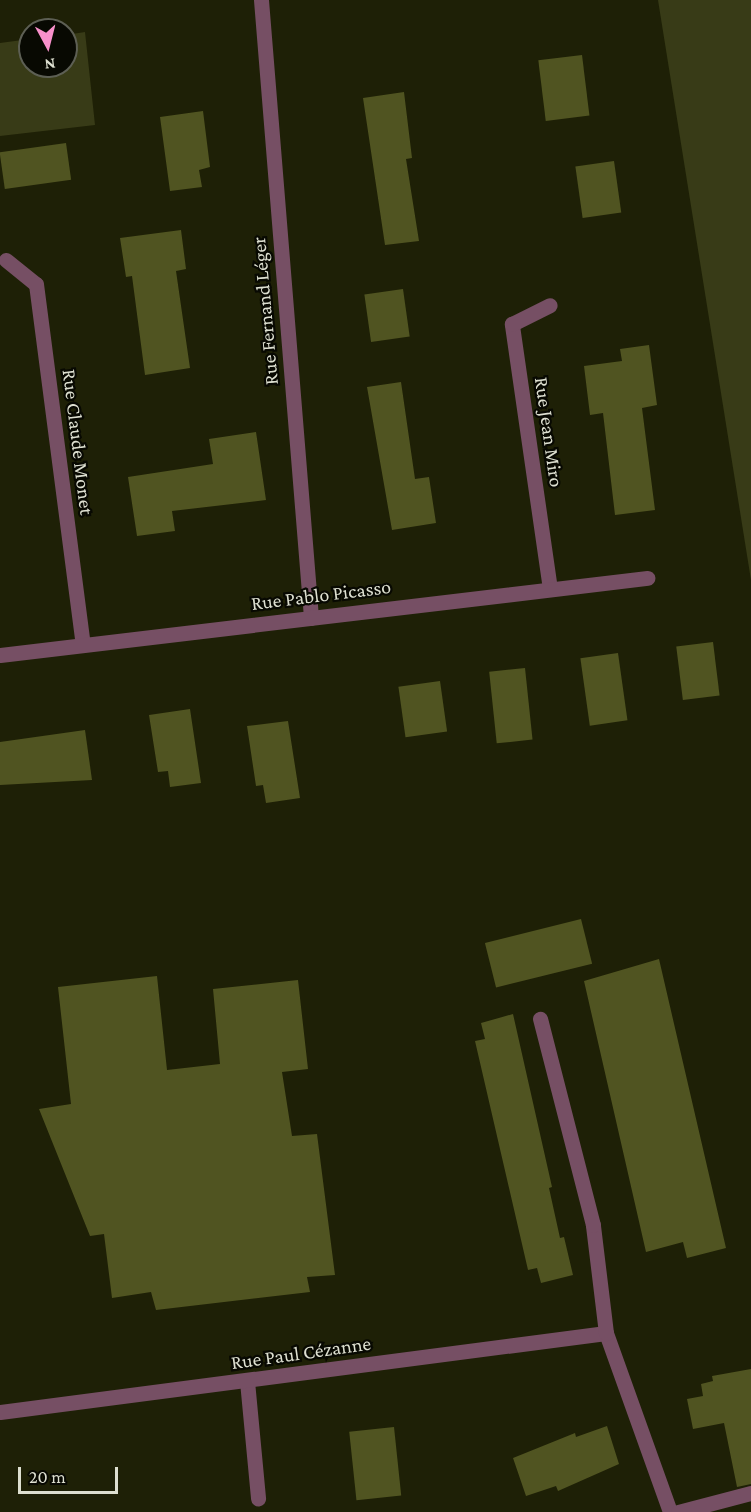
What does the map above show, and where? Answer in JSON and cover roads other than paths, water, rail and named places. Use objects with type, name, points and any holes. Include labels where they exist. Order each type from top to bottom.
[{"type":"street","name":"Rue Fernand Léger","points":[[261,0],[311,618]]},
{"type":"street","name":"Rue Claude Monet","points":[[6,260],[36,284],[83,644]]},
{"type":"street","name":"Rue Jean Miro","points":[[550,305],[513,324],[550,589]]},
{"type":"street","name":"Rue Pablo Picasso","points":[[0,655],[647,578]]},
{"type":"street","points":[[540,1019],[593,1225],[606,1333],[670,1512]]},
{"type":"street","name":"Rue Paul Cézanne","points":[[0,1412],[606,1333]]},
{"type":"street","points":[[247,1381],[258,1498]]},
{"type":"street","points":[[678,1512],[751,1493]]}]
